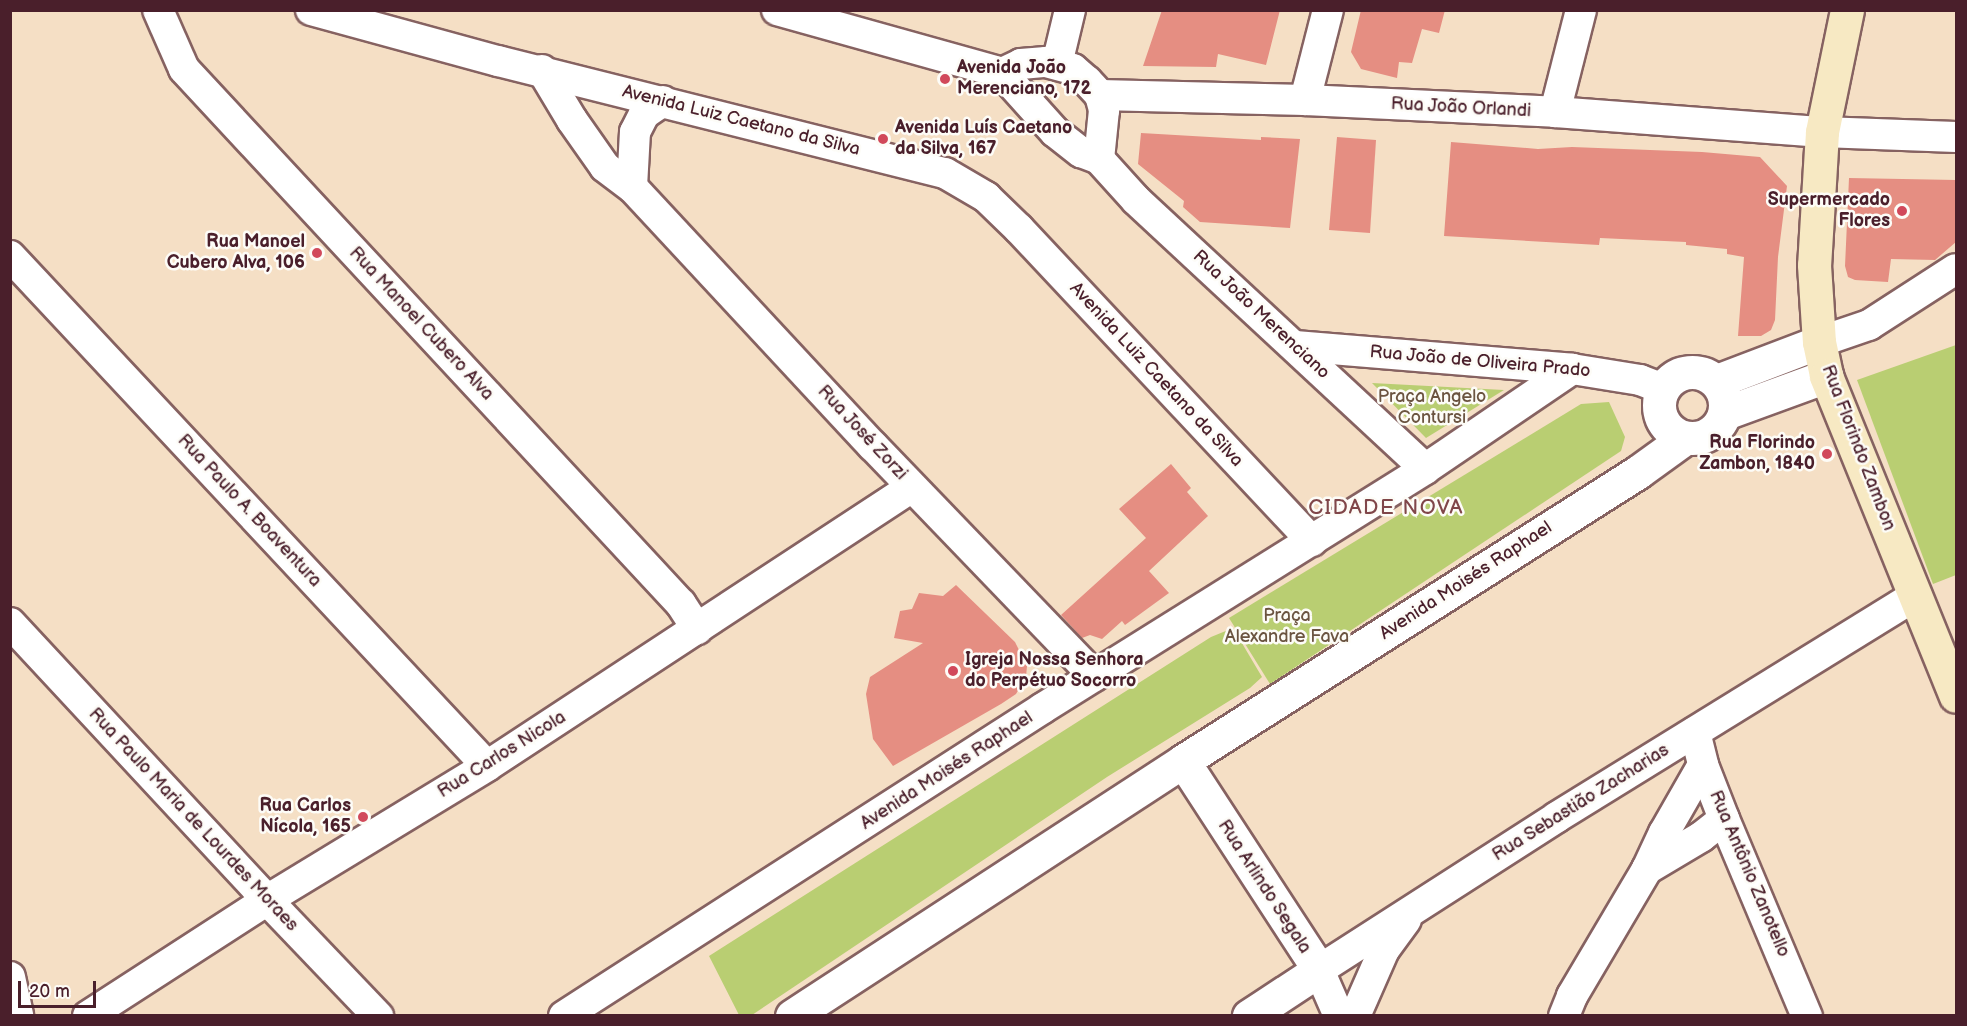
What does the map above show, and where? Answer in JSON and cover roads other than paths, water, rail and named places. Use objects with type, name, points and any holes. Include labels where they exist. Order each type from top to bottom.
[{"type":"main road","name":"Rua Florindo Zambon","points":[[1847,10],[1821,132],[1814,265],[1819,342],[1826,376],[1956,696]]},
{"type":"street","name":"Rua Manoel Cubero Alva","points":[[159,10],[184,69],[673,596],[697,629]]},
{"type":"street","name":"Avenida Luiz Caetano da Silva","points":[[311,10],[498,62],[542,70],[945,173],[986,198],[1019,229],[1312,542]]},
{"type":"street","points":[[777,10],[810,15],[1002,73],[1032,62],[1057,64],[1073,69],[1100,95],[1104,110],[1099,159]]},
{"type":"street","points":[[1057,64],[1070,10]]},
{"type":"street","points":[[1305,100],[1328,10]]},
{"type":"street","points":[[1555,112],[1581,10]]},
{"type":"street","name":"Rua José Zorzi","points":[[542,70],[572,120],[605,167],[632,187],[912,487],[1094,676]]},
{"type":"street","name":"Rua João Merenciano","points":[[1002,73],[1054,132],[1082,152],[1099,159],[1137,200],[1425,469]]},
{"type":"street","name":"Rua João Orlandi","points":[[1100,95],[1305,100],[1555,112],[1821,132],[1956,137]]},
{"type":"street","points":[[632,187],[635,132],[644,114],[663,101]]},
{"type":"street","name":"Rua Paulo A. Boaventura","points":[[10,256],[487,766]]},
{"type":"street","points":[[1717,381],[1857,330],[1956,269]]},
{"type":"street","points":[[1725,413],[1826,376],[1857,330]]},
{"type":"street","name":"Rua João de Oliveira Prado","points":[[1295,346],[1572,369],[1640,380],[1663,389]]},
{"type":"street","name":"Avenida Moisés Raphael","points":[[564,1016],[1094,676],[1312,542],[1425,469],[1572,369]]},
{"type":"street","points":[[1700,372],[1717,381],[1725,396],[1725,413],[1719,425],[1710,433],[1698,438],[1686,438],[1676,434],[1662,419],[1659,398],[1663,389],[1671,379],[1682,373],[1700,372]]},
{"type":"street","name":"Avenida Moisés Raphael","points":[[792,1016],[1183,761],[1638,472],[1686,438]]},
{"type":"street","name":"Rua Carlos Nicola","points":[[88,1016],[267,900],[487,766],[912,487]]},
{"type":"street","name":"Rua Sebastião Zacharias","points":[[1250,1016],[1415,908],[1916,595]]},
{"type":"street","name":"Rua Paulo Maria de Lourdes Moraes","points":[[10,623],[378,1016]]},
{"type":"street","name":"Rua Antônio Zanotello","points":[[1695,732],[1703,765],[1724,819],[1807,1016]]},
{"type":"street","name":"Rua Arlindo Segala","points":[[1183,761],[1318,970],[1339,1016]]},
{"type":"street","points":[[1564,1016],[1572,996],[1647,869],[1664,833],[1703,765]]},
{"type":"street","points":[[1647,869],[1701,837],[1724,819]]},
{"type":"street","points":[[1355,1016],[1384,950],[1415,908]]},
{"type":"street","points":[[10,977],[18,1016]]},
{"type":"place","name":"Avenida João Merenciano, 172","points":[[945,79]]},
{"type":"place","name":"Avenida Luís Caetano da Silva, 167","points":[[883,139]]},
{"type":"place","name":"Supermercado Flores","points":[[1902,211]]},
{"type":"place","name":"Rua Manoel Cubero Alva, 106","points":[[317,253]]},
{"type":"place","name":"Rua Florindo Zambon, 1840","points":[[1827,454]]},
{"type":"place","name":"Igreja Nossa Senhora do Perpétuo Socorro","points":[[953,671]]},
{"type":"place","name":"Rua Carlos Nícola, 165","points":[[363,817]]},
{"type":"district","name":"CIDADE NOVA","points":[[1386,508]]},
{"type":"park label","name":"Praça Angelo Contursi","points":[[1432,408]]},
{"type":"park label","name":"Praça Alexandre Fava","points":[[1287,627]]}]
